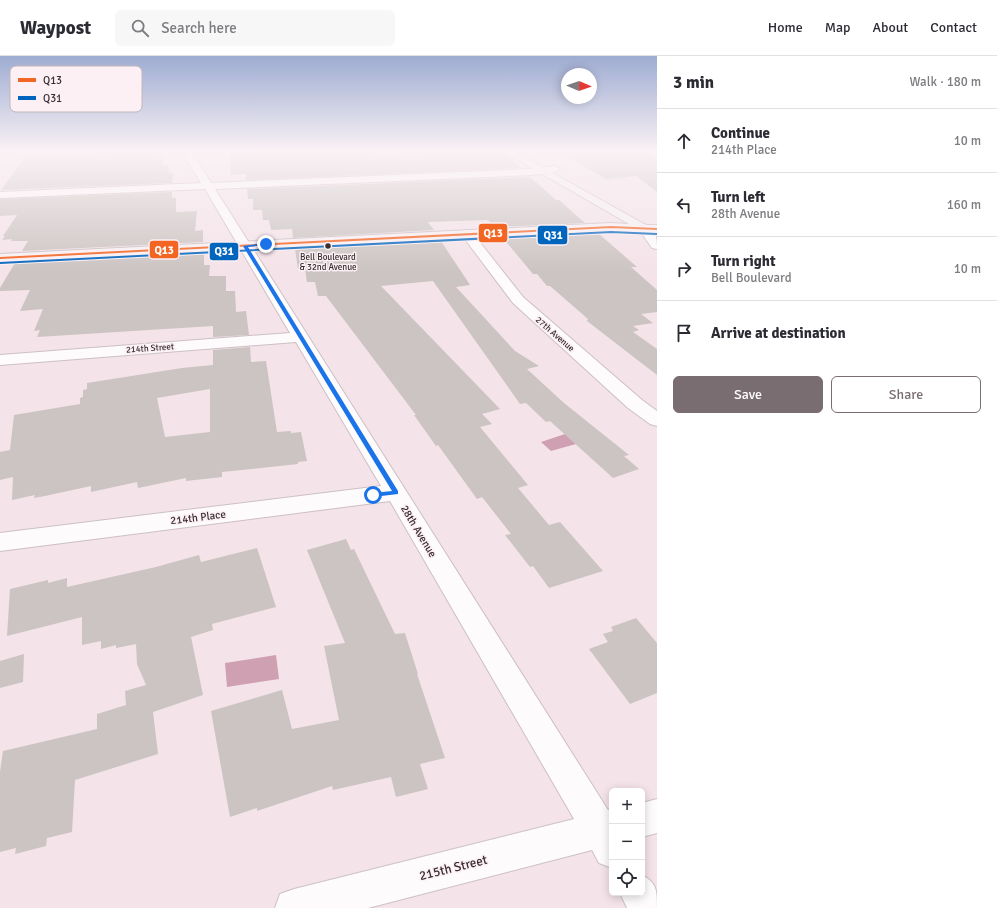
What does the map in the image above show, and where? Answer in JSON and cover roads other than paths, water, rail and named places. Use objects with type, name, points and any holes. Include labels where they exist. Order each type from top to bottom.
[{"type":"street","points":[[0,194],[58,192]]},
{"type":"street","name":"28th Avenue","points":[[212,192],[608,836]]},
{"type":"street","points":[[582,192],[651,228]]},
{"type":"street","points":[[598,192],[649,219],[657,245]]},
{"type":"street","points":[[0,258],[611,227],[651,228]]},
{"type":"street","name":"27th Avenue","points":[[467,234],[518,300],[635,404],[657,420]]},
{"type":"street","name":"214th Street","points":[[0,360],[300,336]]},
{"type":"street","name":"214th Place","points":[[0,542],[396,492]]},
{"type":"street","points":[[645,819],[657,816]]},
{"type":"street","name":"215th Street","points":[[294,908],[608,836]]},
{"type":"street","points":[[640,896],[648,908]]},
{"type":"place","name":"Bell Boulevard & 32nd Avenue","points":[[328,246]]}]
